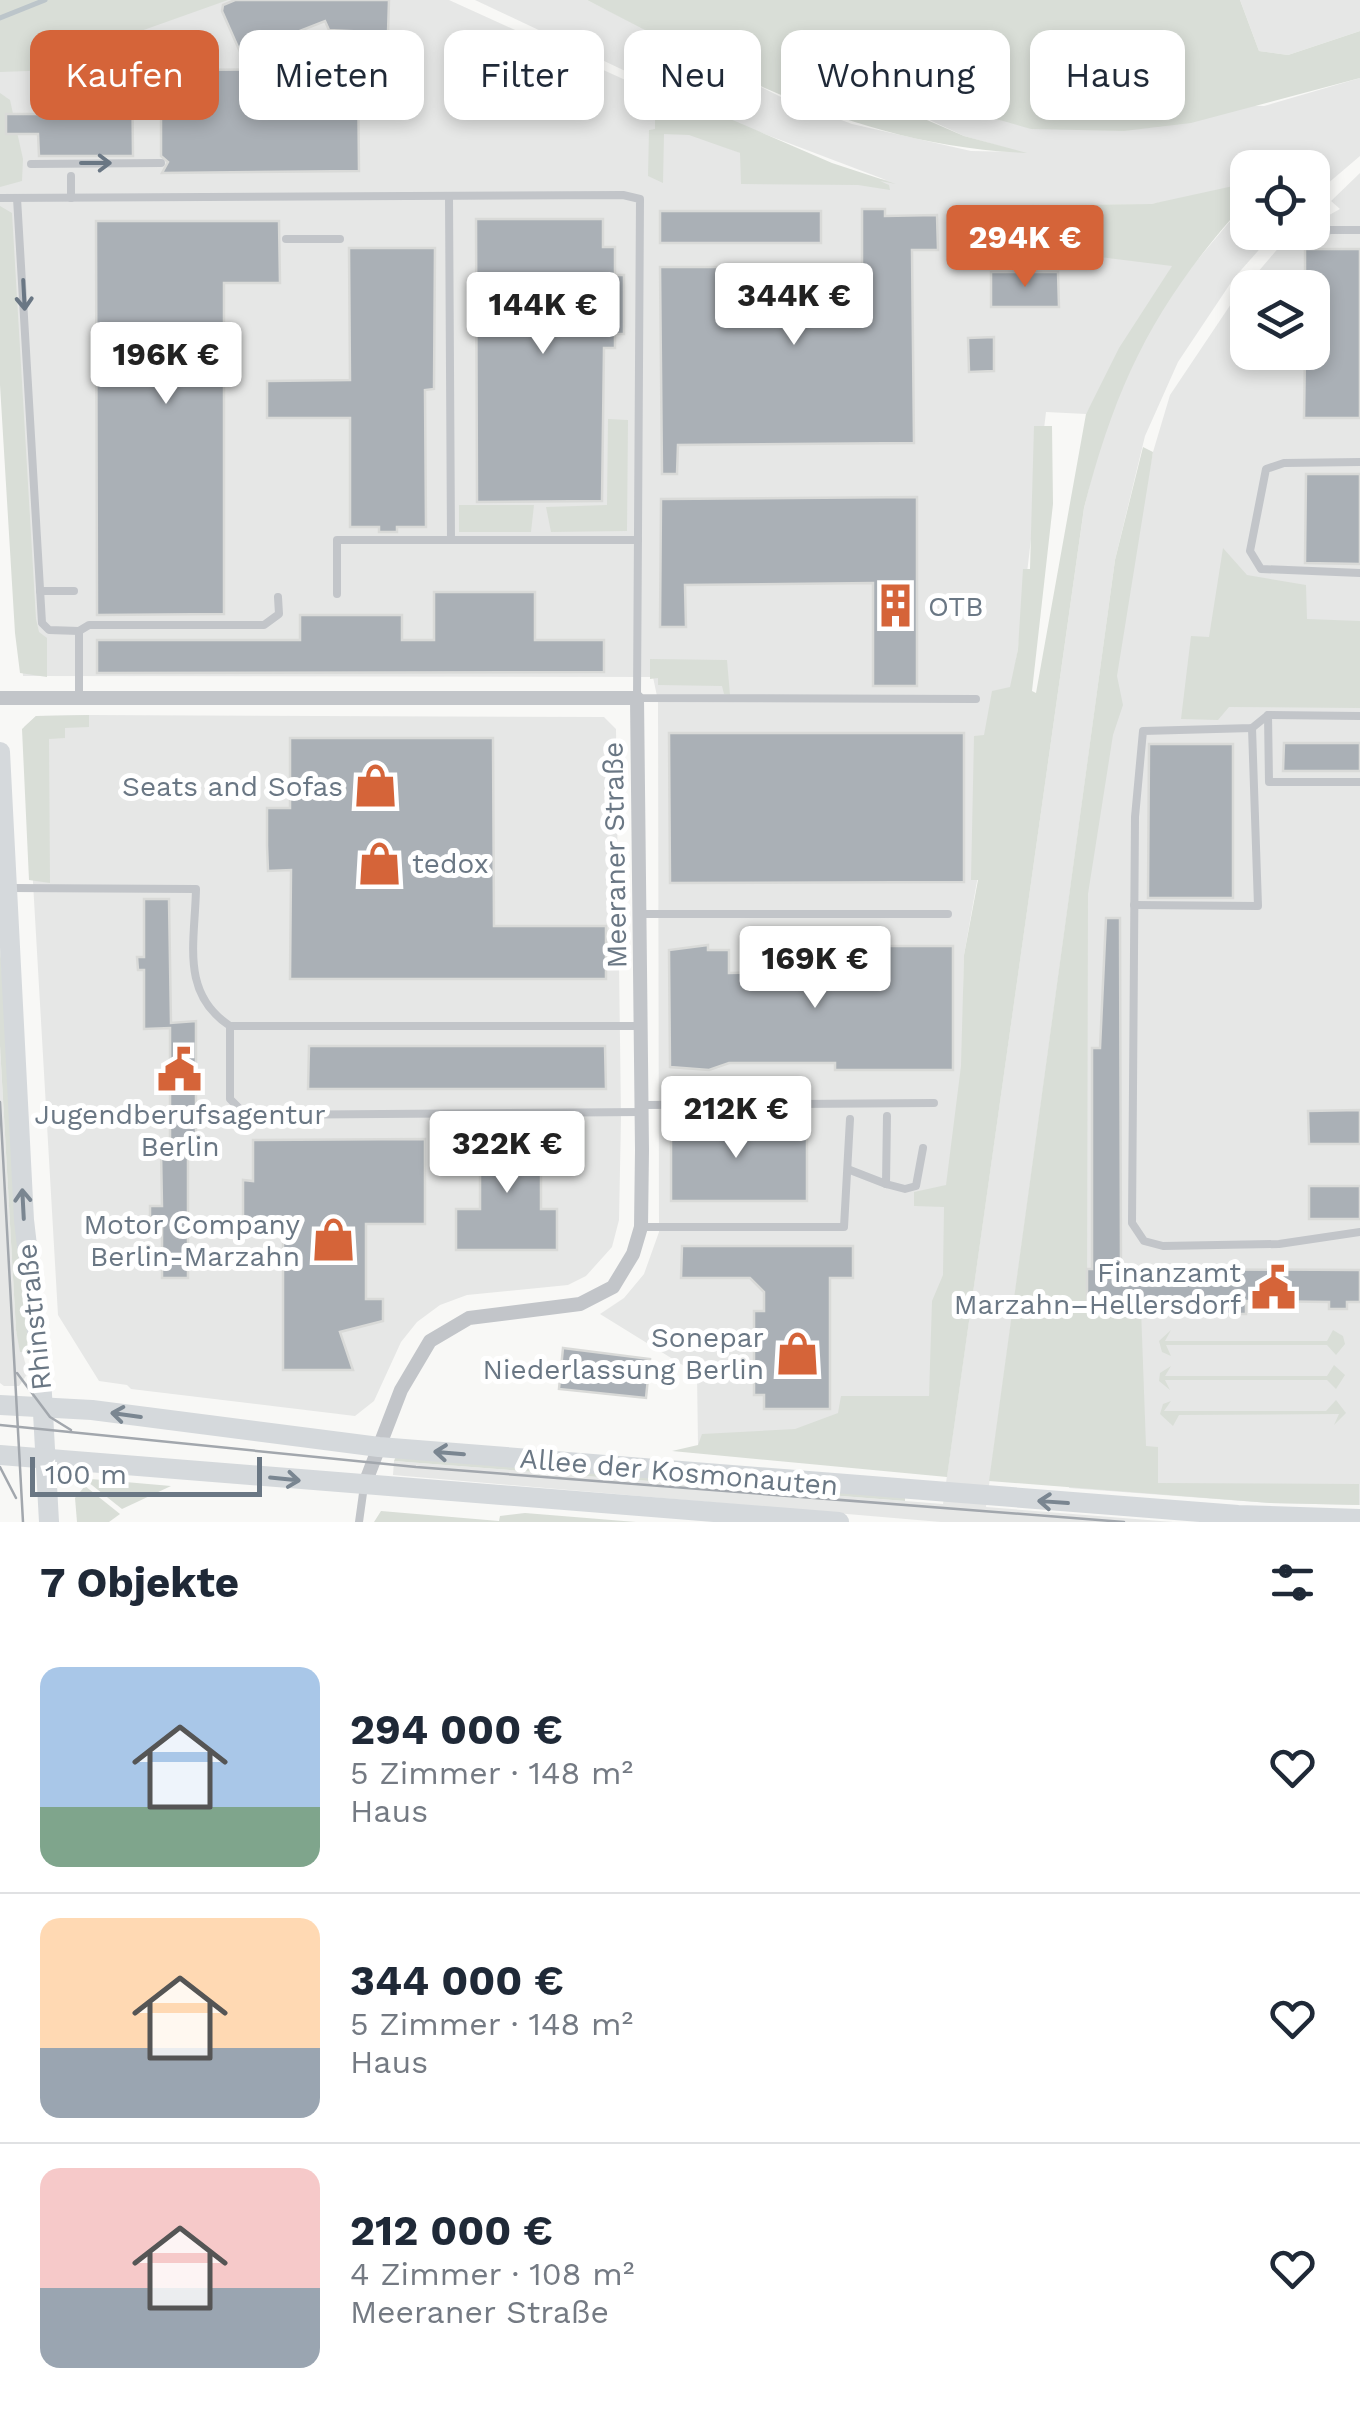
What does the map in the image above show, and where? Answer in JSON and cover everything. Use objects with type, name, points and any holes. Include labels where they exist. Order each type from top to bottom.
[{"type":"main road","name":"Rhinstraße","points":[[0,752],[24,1220],[44,1405],[50,1522]]},
{"type":"main road","name":"Allee der Kosmonauten","points":[[0,1405],[44,1405],[379,1447],[994,1497],[1360,1519]]},
{"type":"main road","name":"Allee der Kosmonauten","points":[[0,1455],[840,1522]]},
{"type":"street","points":[[0,698],[637,698]]},
{"type":"street","name":"Meeraner Straße","points":[[364,1486],[401,1390],[430,1340],[468,1318],[560,1308],[599,1295],[624,1273],[640,1227],[642,1026],[637,698]]},
{"type":"lane","points":[[31,164],[161,163]]},
{"type":"lane","points":[[71,176],[71,198]]},
{"type":"lane","points":[[0,198],[623,195],[640,199],[637,698],[976,699]]},
{"type":"lane","points":[[449,197],[451,540]]},
{"type":"lane","points":[[17,198],[42,623],[49,630],[79,631],[90,625],[264,625],[278,614],[278,597]]},
{"type":"lane","points":[[1330,230],[1360,230]]},
{"type":"lane","points":[[286,238],[340,238]]},
{"type":"lane","points":[[1360,462],[1284,463],[1266,469],[1250,550],[1262,569],[1360,573]]},
{"type":"lane","points":[[336,594],[337,540],[638,540]]},
{"type":"lane","points":[[40,591],[74,591]]},
{"type":"lane","points":[[79,631],[79,697]]},
{"type":"lane","points":[[1268,715],[1269,782],[1360,782]]},
{"type":"lane","points":[[1360,716],[1268,715],[1252,728],[1142,730],[1135,818],[1132,1223],[1144,1241],[1163,1246],[1278,1244],[1360,1232]]},
{"type":"lane","points":[[1134,905],[1258,906],[1252,728]]},
{"type":"lane","points":[[4,888],[196,888],[195,986],[204,1004],[230,1026],[642,1026]]},
{"type":"lane","points":[[640,914],[948,914]]},
{"type":"lane","points":[[230,1026],[230,1098],[246,1114],[934,1103]]},
{"type":"lane","points":[[886,1184],[887,1116]]},
{"type":"lane","points":[[640,1227],[844,1227],[850,1119]]},
{"type":"lane","points":[[850,1170],[905,1189],[916,1186],[923,1148]]},
{"type":"lane","points":[[359,1522],[364,1486]]},
{"type":"shaded area","points":[[0,0],[228,0],[144,30],[30,30],[30,71],[0,72]]},
{"type":"shaded area","points":[[104,0],[449,0],[515,30],[444,30],[444,120],[604,120],[604,70],[624,79],[624,120],[658,120],[753,158],[886,180],[729,120],[761,120],[761,87],[781,97],[781,120],[841,120],[971,151],[1021,152],[964,136],[930,120],[1010,120],[1010,99],[1030,99],[1030,120],[1185,120],[1185,104],[1264,106],[1360,78],[1360,156],[1330,182],[1330,150],[1230,150],[1230,189],[1214,194],[1151,204],[1030,205],[1028,248],[1173,265],[1086,414],[1046,412],[1018,649],[964,955],[961,1146],[929,1396],[798,1441],[698,1445],[697,1374],[600,1314],[624,1298],[644,1274],[659,1232],[658,701],[653,677],[23,676],[0,316],[0,41]]},
{"type":"shaded area","points":[[475,0],[587,0],[647,30],[624,30],[624,70],[604,61],[604,30],[538,30]]},
{"type":"shaded area","points":[[587,0],[1240,0],[1259,51],[1288,55],[1360,31],[1360,78],[1191,123],[1124,131],[1031,129],[1000,120],[1010,120],[1010,30],[781,30],[781,95],[761,86],[761,30],[645,30]]},
{"type":"shaded area","points":[[1240,0],[1360,0],[1360,31],[1288,55],[1259,51]]},
{"type":"shaded area","points":[[0,93],[10,100],[23,159],[22,181],[0,187]]},
{"type":"shaded area","points":[[655,120],[732,120],[832,163],[896,184],[880,181],[889,185],[890,190],[858,185],[741,184],[740,153],[689,135],[664,134],[663,183],[648,176],[649,130],[655,129]]},
{"type":"shaded area","points":[[850,120],[927,120],[964,136],[1027,153],[908,137]]},
{"type":"shaded area","points":[[1360,173],[1360,1505],[1270,1503],[1069,1488],[1078,915],[1124,597],[1153,452],[1170,395],[1230,305],[1230,370],[1330,370],[1330,270],[1260,270],[1277,250],[1330,250],[1330,215],[1340,209],[1331,201]]},
{"type":"shaded area","points":[[1230,187],[1230,221],[1165,308],[1126,380],[1084,508],[947,1477],[672,1451],[698,1445],[702,1434],[795,1429],[838,1413],[841,1396],[929,1396],[932,1301],[943,1275],[944,1207],[914,1206],[914,1192],[946,1185],[961,1066],[964,955],[978,880],[971,880],[974,736],[984,735],[992,691],[1010,687],[1018,649],[1023,569],[1030,569],[1034,426],[1052,426],[1053,504],[1032,691],[1036,693],[1086,414],[1119,348],[1172,266],[1027,248],[1029,205],[1151,204]]},
{"type":"shaded area","points":[[0,206],[12,213],[36,619],[39,632],[47,638],[47,677],[20,673],[15,633],[0,385]]},
{"type":"shaded area","points":[[1230,221],[1230,250],[1259,250],[1241,270],[1230,270],[1230,284],[1178,362],[1145,436],[1115,560],[986,1507],[1173,1522],[941,1522],[393,1475],[394,1461],[943,1504],[1084,508],[1103,431],[1143,341],[1173,289]]},
{"type":"shaded area","points":[[608,419],[628,420],[627,531],[551,532],[546,507],[607,505]]},
{"type":"shaded area","points":[[1143,447],[1153,452],[1117,676],[1123,705],[1113,735],[1088,894],[1087,1300],[1123,1301],[1124,1309],[1141,1309],[1146,1446],[1158,1447],[1158,1483],[1359,1484],[1359,1505],[1270,1503],[989,1481],[1115,560]]},
{"type":"shaded area","points":[[459,505],[534,505],[531,532],[459,532]]},
{"type":"shaded area","points":[[1223,548],[1247,575],[1306,585],[1307,619],[1360,621],[1360,708],[1229,707],[1218,720],[1181,719],[1191,636],[1209,637]]},
{"type":"shaded area","points":[[650,659],[727,660],[730,695],[724,694],[722,686],[658,685],[658,678],[650,679]]},
{"type":"shaded area","points":[[89,715],[89,727],[65,728],[65,738],[49,739],[50,883],[29,880],[22,729],[36,716]]},
{"type":"shaded area","points":[[36,716],[604,717],[616,729],[621,1118],[619,1220],[612,1247],[586,1276],[568,1285],[467,1295],[440,1305],[417,1322],[401,1342],[374,1401],[355,1416],[131,1389],[99,1381],[58,1315],[24,727]]},
{"type":"shaded area","points":[[0,946],[31,1351],[20,1352],[0,1046]]},
{"type":"shaded area","points":[[0,1046],[16,1330],[28,1373],[19,1386],[0,1383]]},
{"type":"shaded area","points":[[1171,1330],[1165,1341],[1327,1341],[1333,1330],[1343,1336],[1345,1344],[1336,1355],[1327,1345],[1166,1345],[1171,1356],[1162,1352],[1159,1341]]},
{"type":"shaded area","points":[[1334,1365],[1345,1375],[1336,1389],[1327,1380],[1165,1380],[1170,1390],[1159,1381],[1160,1373],[1171,1366],[1165,1376],[1327,1376]]},
{"type":"shaded area","points":[[1336,1400],[1346,1413],[1334,1425],[1339,1414],[1179,1415],[1173,1426],[1160,1414],[1163,1404],[1171,1401],[1164,1411],[1326,1411]]},
{"type":"shaded area","points":[[396,1456],[905,1496],[905,1501],[394,1461]]},
{"type":"shaded area","points":[[91,1479],[171,1486],[122,1509],[88,1482]]},
{"type":"shaded area","points":[[85,1486],[120,1514],[109,1522],[77,1522],[75,1498]]},
{"type":"shaded area","points":[[381,1511],[499,1521],[500,1516],[525,1513],[636,1522],[374,1522]]},
{"type":"building","points":[[235,0],[389,0],[388,30],[329,30],[325,21],[302,30],[239,30],[239,49],[223,5]]},
{"type":"building","points":[[219,70],[239,70],[239,120],[358,120],[359,171],[162,173],[168,162],[161,156],[161,120],[219,120]]},
{"type":"building","points":[[6,114],[30,114],[30,120],[133,120],[133,156],[39,156],[38,134],[6,134]]},
{"type":"building","points":[[974,208],[1022,210],[1021,226],[975,222]]},
{"type":"building","points":[[862,209],[885,209],[885,216],[937,215],[938,250],[912,250],[914,443],[678,445],[677,474],[662,474],[660,267],[862,267]]},
{"type":"building","points":[[660,211],[821,211],[821,243],[660,243]]},
{"type":"building","points":[[476,219],[603,219],[603,247],[615,247],[615,275],[624,275],[624,334],[615,334],[615,348],[604,348],[602,501],[477,502]]},
{"type":"building","points":[[96,221],[279,221],[280,283],[224,283],[224,614],[97,615]]},
{"type":"building","points":[[349,248],[435,248],[434,389],[425,390],[426,527],[397,527],[397,532],[379,532],[379,527],[350,527],[350,418],[267,418],[267,381],[350,380]]},
{"type":"building","points":[[1360,249],[1360,418],[1304,418],[1305,370],[1330,370],[1330,270],[1305,270],[1305,250]]},
{"type":"building","points":[[991,272],[1058,272],[1059,307],[991,307]]},
{"type":"building","points":[[994,337],[994,371],[969,372],[968,338]]},
{"type":"building","points":[[1306,474],[1360,474],[1360,564],[1305,563]]},
{"type":"building","name":"OTB","points":[[917,497],[917,686],[873,686],[873,583],[685,585],[686,627],[660,627],[661,499]]},
{"type":"building","points":[[434,592],[535,592],[535,640],[604,640],[604,672],[97,673],[97,640],[300,640],[300,615],[402,615],[402,640],[434,640]]},
{"type":"building","points":[[669,733],[964,733],[964,882],[670,883]]},
{"type":"building","points":[[290,738],[493,738],[494,926],[606,926],[606,979],[290,979],[291,870],[268,871],[267,808],[290,808]]},
{"type":"building","points":[[1284,743],[1360,743],[1360,771],[1283,771]]},
{"type":"building","points":[[1149,744],[1233,744],[1233,898],[1148,898]]},
{"type":"building","points":[[144,899],[169,899],[171,1023],[196,1021],[196,1150],[188,1150],[188,1278],[162,1278],[162,1222],[150,1222],[150,1206],[162,1206],[161,1151],[170,1151],[170,1093],[159,1093],[159,1077],[170,1076],[170,1028],[144,1029],[144,970],[138,970],[137,957],[144,957]]},
{"type":"building","points":[[1106,918],[1120,918],[1121,1269],[1360,1270],[1360,1302],[1347,1302],[1347,1309],[1329,1309],[1329,1302],[1246,1301],[1246,1314],[1207,1314],[1207,1301],[1141,1301],[1141,1309],[1124,1309],[1124,1301],[1087,1301],[1087,1269],[1092,1269],[1092,1048],[1100,1048]]},
{"type":"building","points":[[708,945],[708,950],[729,950],[729,973],[836,971],[836,946],[953,946],[953,1070],[835,1070],[835,1063],[729,1063],[709,1070],[670,1067],[669,950]]},
{"type":"building","points":[[309,1046],[605,1046],[606,1089],[308,1089]]},
{"type":"building","points":[[1360,1110],[1360,1144],[1309,1144],[1308,1111]]},
{"type":"building","points":[[671,1114],[736,1114],[736,1131],[780,1131],[788,1125],[795,1131],[807,1131],[807,1201],[671,1201]]},
{"type":"building","points":[[527,1120],[527,1163],[541,1163],[541,1209],[557,1209],[557,1250],[456,1250],[456,1209],[480,1209],[480,1121]]},
{"type":"building","points":[[425,1139],[425,1224],[366,1224],[366,1299],[383,1299],[383,1321],[340,1332],[353,1370],[283,1370],[283,1224],[243,1224],[243,1180],[253,1181],[253,1140]]},
{"type":"building","points":[[1309,1186],[1360,1186],[1360,1219],[1309,1219]]},
{"type":"building","points":[[682,1246],[853,1246],[853,1278],[830,1278],[830,1409],[764,1409],[764,1395],[754,1395],[754,1311],[764,1311],[764,1292],[750,1278],[681,1278]]},
{"type":"building","points":[[563,1348],[650,1359],[646,1398],[559,1389]]},
{"type":"waterway","points":[[0,18],[45,0]]},
{"type":"tram line","points":[[0,1102],[23,1522]]},
{"type":"tram line","points":[[17,1373],[50,1417],[71,1430]]},
{"type":"tram line","points":[[0,1425],[416,1467],[1124,1522]]},
{"type":"tram line","points":[[0,1467],[16,1498]]},
{"type":"place","name":"OTB","points":[[895,606]]},
{"type":"place","name":"Seats and Sofas","points":[[376,786]]},
{"type":"place","name":"tedox","points":[[379,863]]},
{"type":"place","name":"Jugendberufsagentur Berlin","points":[[180,1069]]},
{"type":"place","name":"Motor Company Berlin-Marzahn","points":[[333,1240]]},
{"type":"place","name":"Finanzamt Marzahn–Hellersdorf","points":[[1274,1288]]},
{"type":"place","name":"Sonepar Niederlassung Berlin","points":[[797,1353]]}]
